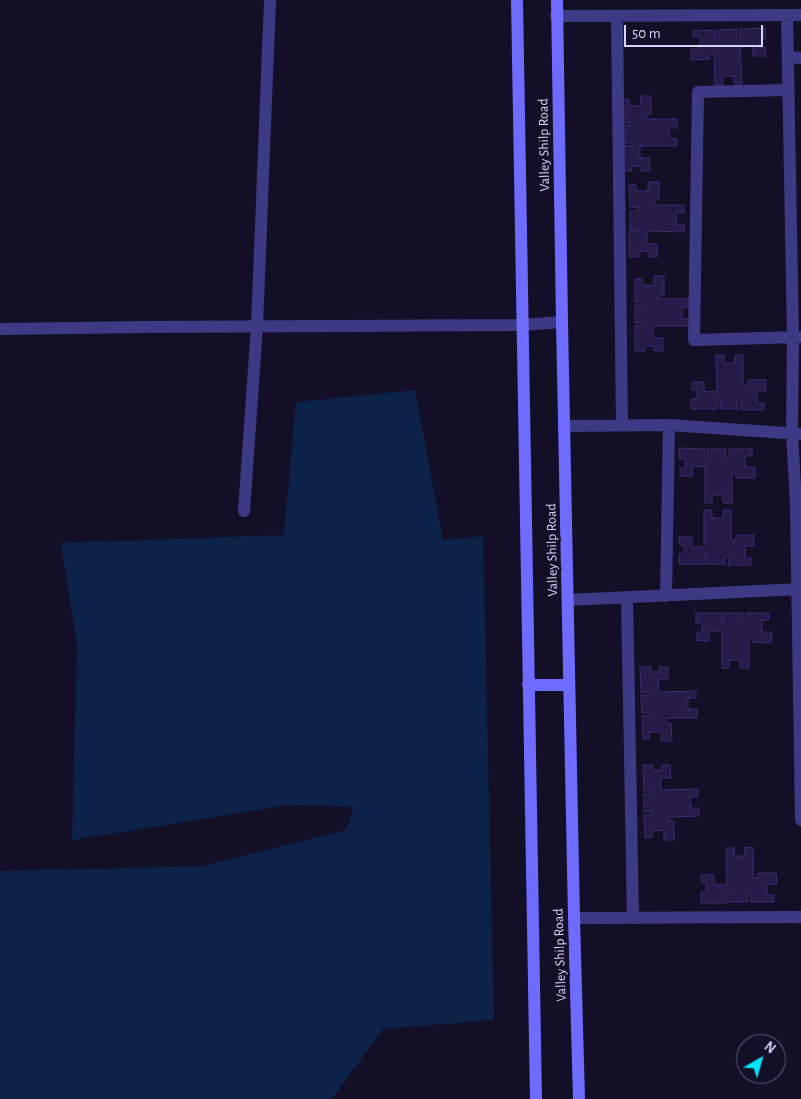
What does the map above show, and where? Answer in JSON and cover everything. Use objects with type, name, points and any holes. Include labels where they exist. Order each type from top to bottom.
[{"type":"street","points":[[244,511],[256,326],[270,0]]},
{"type":"street","name":"Valley Shilp Road","points":[[517,0],[536,1099]]},
{"type":"street","name":"Valley Shilp Road","points":[[557,0],[569,686],[579,1099]]},
{"type":"street","points":[[787,15],[794,57],[788,90],[797,337],[801,820]]},
{"type":"street","points":[[556,16],[801,15]]},
{"type":"street","points":[[617,16],[622,425]]},
{"type":"street","points":[[788,90],[698,92],[694,340],[797,337]]},
{"type":"street","points":[[0,329],[522,325],[562,322]]},
{"type":"street","points":[[666,596],[669,425]]},
{"type":"street","points":[[564,426],[669,425],[797,434]]},
{"type":"street","points":[[568,600],[799,590]]},
{"type":"street","points":[[627,597],[633,918]]},
{"type":"street","points":[[528,685],[569,686]]},
{"type":"street","points":[[574,918],[801,917]]},
{"type":"water","points":[[415,390],[443,540],[483,536],[494,1020],[383,1029],[332,1099],[0,1099],[0,871],[203,866],[346,830],[354,807],[288,805],[72,840],[77,646],[61,543],[284,535],[296,402]]},
{"type":"building","points":[[765,28],[766,38],[760,39],[760,48],[765,47],[766,56],[753,56],[753,46],[740,47],[742,84],[734,84],[734,76],[723,76],[723,85],[715,85],[714,54],[709,55],[710,59],[691,60],[691,49],[700,49],[700,37],[693,37],[693,31],[716,30],[716,38],[719,38],[719,30],[737,29],[737,39],[740,39],[740,29]]},
{"type":"building","points":[[641,96],[651,96],[651,114],[646,115],[646,119],[677,119],[677,128],[669,128],[669,138],[677,139],[677,146],[640,146],[640,158],[649,158],[650,171],[641,171],[641,166],[632,166],[632,171],[622,171],[622,146],[632,146],[632,143],[622,143],[622,125],[630,125],[630,122],[622,122],[622,99],[629,99],[629,106],[640,106]]},
{"type":"building","points":[[648,182],[659,182],[659,200],[654,200],[654,205],[684,205],[684,213],[676,213],[676,224],[684,224],[684,232],[647,231],[647,244],[657,244],[657,257],[649,257],[649,252],[640,251],[640,257],[629,257],[629,231],[639,231],[639,229],[630,229],[630,211],[637,211],[638,207],[630,207],[629,184],[636,185],[636,191],[648,191]]},
{"type":"building","points":[[654,276],[664,276],[664,295],[659,295],[659,299],[690,299],[690,308],[682,307],[682,319],[690,319],[690,326],[653,326],[653,338],[663,338],[663,351],[654,351],[654,346],[646,346],[645,351],[635,351],[635,326],[645,326],[645,323],[635,323],[635,305],[643,305],[643,302],[635,302],[635,279],[642,279],[642,285],[654,286]]},
{"type":"building","points":[[716,355],[724,355],[724,363],[735,363],[735,355],[743,355],[743,385],[748,385],[748,380],[766,380],[766,391],[757,391],[757,403],[764,403],[764,410],[741,410],[741,401],[737,401],[738,409],[720,409],[720,399],[717,400],[717,409],[691,409],[691,399],[697,399],[697,390],[692,390],[692,382],[704,382],[704,391],[717,392]]},
{"type":"building","points":[[679,448],[705,449],[705,459],[708,459],[707,449],[726,449],[725,457],[729,457],[729,449],[752,449],[752,456],[745,456],[745,467],[755,467],[755,478],[736,478],[736,473],[732,473],[732,504],[723,503],[723,495],[712,495],[712,503],[705,503],[705,467],[693,466],[692,476],[680,476],[680,468],[685,468],[685,459],[679,459]]},
{"type":"building","points":[[704,510],[712,510],[712,518],[723,518],[723,510],[731,510],[731,540],[736,540],[736,535],[754,535],[754,546],[745,546],[745,558],[751,558],[751,565],[728,565],[729,557],[725,556],[725,564],[707,564],[707,554],[705,555],[705,564],[679,564],[679,554],[684,554],[684,545],[679,545],[679,537],[692,537],[692,547],[704,547]]},
{"type":"building","points":[[696,613],[722,613],[722,623],[724,623],[724,613],[743,613],[742,621],[746,621],[746,613],[768,613],[769,620],[762,620],[762,632],[772,632],[771,643],[753,642],[753,638],[749,637],[749,668],[740,668],[740,660],[729,660],[729,668],[722,668],[722,631],[709,631],[709,641],[697,640],[697,632],[702,632],[702,623],[696,623]]},
{"type":"building","points":[[640,667],[651,667],[651,672],[660,672],[659,667],[668,667],[668,679],[658,679],[659,692],[696,691],[696,698],[688,698],[688,709],[697,709],[697,718],[666,718],[666,723],[671,723],[672,741],[661,741],[661,732],[649,732],[649,739],[643,739],[642,716],[650,716],[650,713],[642,713],[641,695],[651,695],[651,692],[641,692]]},
{"type":"building","points":[[643,765],[653,765],[653,771],[662,770],[662,765],[670,765],[671,778],[661,778],[661,790],[698,789],[698,797],[690,797],[691,808],[699,808],[699,816],[669,817],[669,821],[674,821],[674,840],[664,840],[664,830],[652,831],[652,837],[645,838],[644,815],[652,815],[652,811],[644,812],[644,794],[654,793],[653,791],[644,791]]},
{"type":"building","points":[[745,847],[753,848],[753,878],[758,878],[758,873],[776,873],[777,884],[767,884],[767,895],[774,895],[774,902],[751,902],[751,894],[747,894],[748,902],[729,902],[729,892],[727,892],[727,903],[701,903],[701,892],[707,892],[706,883],[702,883],[701,875],[714,875],[714,885],[727,884],[726,848],[734,848],[734,856],[745,856]]}]
